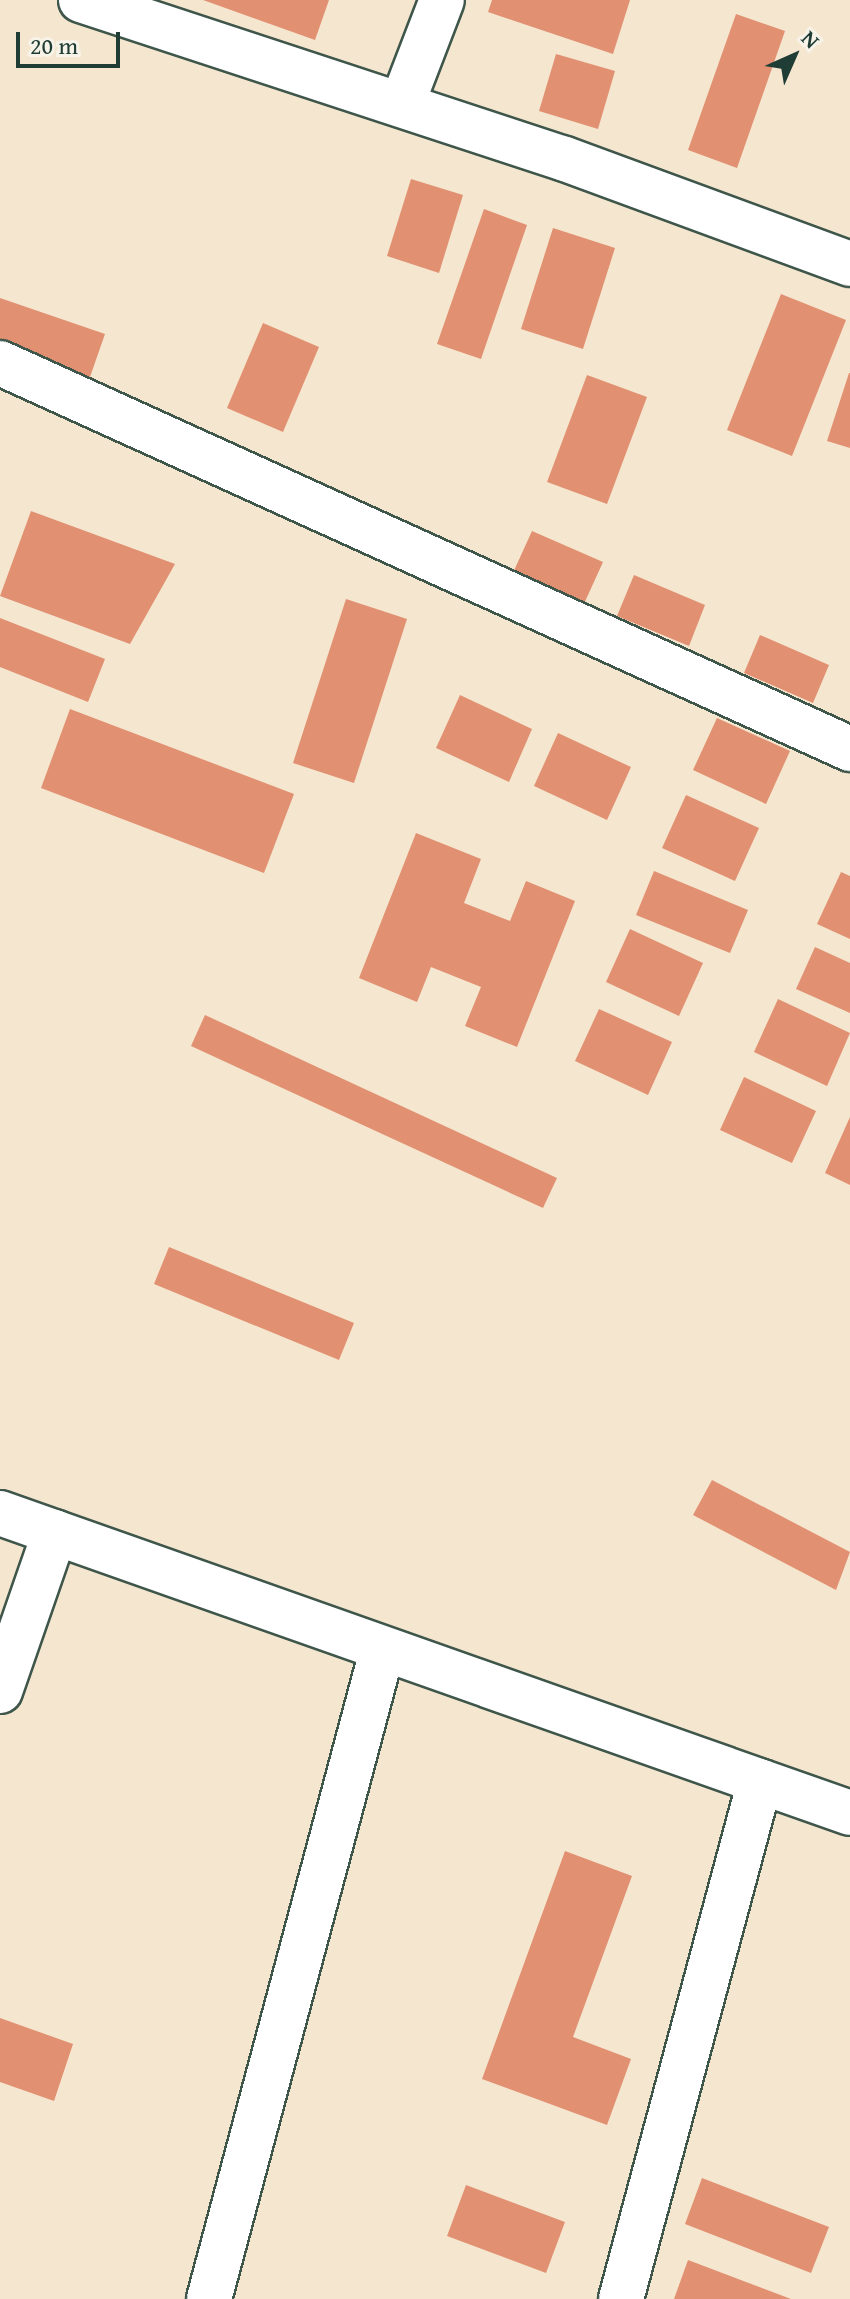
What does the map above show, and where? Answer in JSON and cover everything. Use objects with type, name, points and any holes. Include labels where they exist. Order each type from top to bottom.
[{"type":"street","points":[[81,0],[402,104],[850,264]]},
{"type":"street","points":[[402,104],[442,0]]},
{"type":"street","points":[[0,363],[850,749]]},
{"type":"street","points":[[0,1513],[382,1651],[850,1813]]},
{"type":"street","points":[[0,1691],[55,1532]]},
{"type":"street","points":[[209,2299],[382,1651]]},
{"type":"street","points":[[621,2299],[760,1781]]},
{"type":"building","points":[[203,0],[329,0],[315,40]]},
{"type":"building","points":[[492,0],[630,0],[613,54],[488,12]]},
{"type":"building","points":[[736,14],[785,31],[737,168],[688,150]]},
{"type":"building","points":[[556,54],[615,71],[598,129],[539,111]]},
{"type":"building","points":[[411,179],[463,195],[439,273],[387,256]]},
{"type":"building","points":[[484,209],[527,225],[481,359],[437,344]]},
{"type":"building","points":[[553,228],[615,248],[583,349],[521,329]]},
{"type":"building","points":[[781,294],[846,320],[792,456],[727,430]]},
{"type":"building","points":[[0,298],[105,334],[90,377],[0,346]]},
{"type":"building","points":[[263,323],[319,347],[283,432],[227,408]]},
{"type":"building","points":[[850,373],[850,448],[827,441]]},
{"type":"building","points":[[587,375],[647,397],[607,504],[547,482]]},
{"type":"building","points":[[31,511],[175,564],[130,644],[0,596]]},
{"type":"building","points":[[532,531],[603,562],[583,606],[512,575]]},
{"type":"building","points":[[634,575],[705,605],[689,646],[617,616]]},
{"type":"building","points":[[346,599],[407,619],[354,783],[293,763]]},
{"type":"building","points":[[0,618],[105,659],[88,702],[0,667]]},
{"type":"building","points":[[760,635],[829,665],[813,703],[744,673]]},
{"type":"building","points":[[460,695],[532,729],[509,782],[436,748]]},
{"type":"building","points":[[70,709],[294,794],[264,873],[41,788]]},
{"type":"building","points":[[717,718],[790,751],[766,804],[693,770]]},
{"type":"building","points":[[558,733],[631,767],[607,820],[534,786]]},
{"type":"building","points":[[686,795],[759,828],[735,881],[662,848]]},
{"type":"building","points":[[416,833],[481,859],[464,903],[510,921],[526,881],[575,901],[517,1047],[465,1026],[481,987],[431,967],[417,1002],[359,978]]},
{"type":"building","points":[[654,871],[748,910],[730,953],[636,915]]},
{"type":"building","points":[[841,872],[850,876],[850,939],[817,924]]},
{"type":"building","points":[[630,929],[703,963],[679,1016],[606,982]]},
{"type":"building","points":[[815,947],[850,963],[850,1013],[796,989]]},
{"type":"building","points":[[778,999],[850,1033],[827,1086],[754,1052]]},
{"type":"building","points":[[599,1009],[672,1042],[648,1095],[575,1061]]},
{"type":"building","points":[[205,1015],[557,1178],[543,1208],[191,1046]]},
{"type":"building","points":[[744,1077],[816,1111],[792,1163],[720,1130]]},
{"type":"building","points":[[850,1117],[850,1185],[825,1173]]},
{"type":"building","points":[[169,1247],[354,1323],[339,1360],[154,1284]]},
{"type":"building","points":[[712,1480],[850,1552],[836,1590],[693,1515]]},
{"type":"building","points":[[565,1851],[632,1876],[573,2037],[631,2059],[607,2125],[482,2079]]},
{"type":"building","points":[[0,2018],[73,2044],[54,2101],[0,2082]]},
{"type":"building","points":[[702,2178],[829,2227],[811,2273],[685,2224]]},
{"type":"building","points":[[466,2185],[565,2222],[546,2273],[447,2236]]},
{"type":"building","points":[[688,2260],[791,2299],[674,2299]]}]
